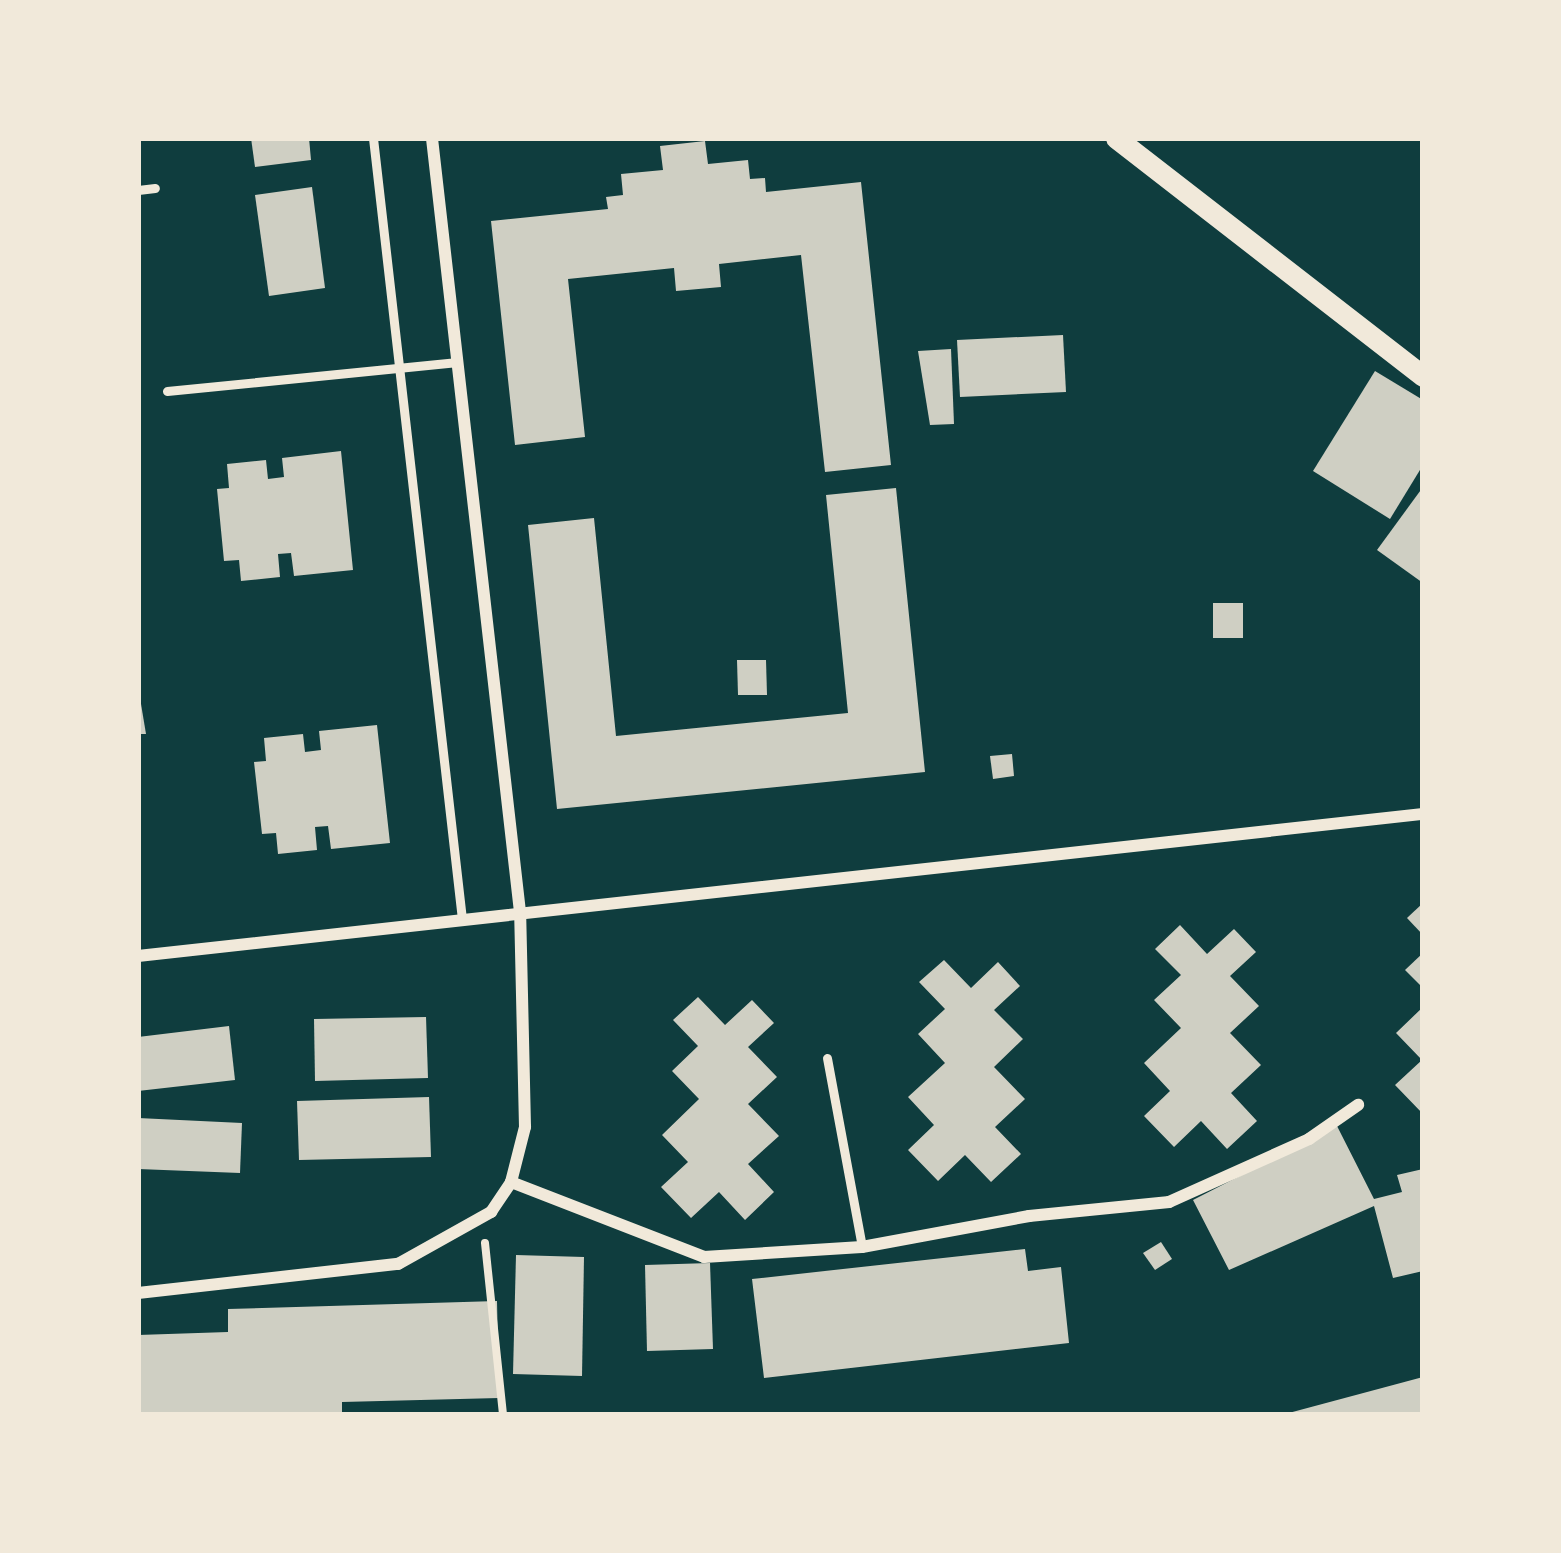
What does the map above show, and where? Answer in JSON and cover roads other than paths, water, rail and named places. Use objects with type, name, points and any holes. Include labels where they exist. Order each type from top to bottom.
[{"type":"street","points":[[138,1293],[398,1264],[483,1217],[511,1182],[525,1127],[520,912],[432,138]]},
{"type":"street","points":[[1116,138],[1423,376]]},
{"type":"street","points":[[138,956],[1423,814]]},
{"type":"street","points":[[511,1182],[704,1257],[862,1247],[1029,1216],[1169,1202],[1309,1139],[1358,1105]]},
{"type":"lane","points":[[373,138],[462,919]]},
{"type":"lane","points":[[138,190],[155,188]]},
{"type":"lane","points":[[166,391],[458,362]]},
{"type":"lane","points":[[827,1058],[862,1247]]}]
